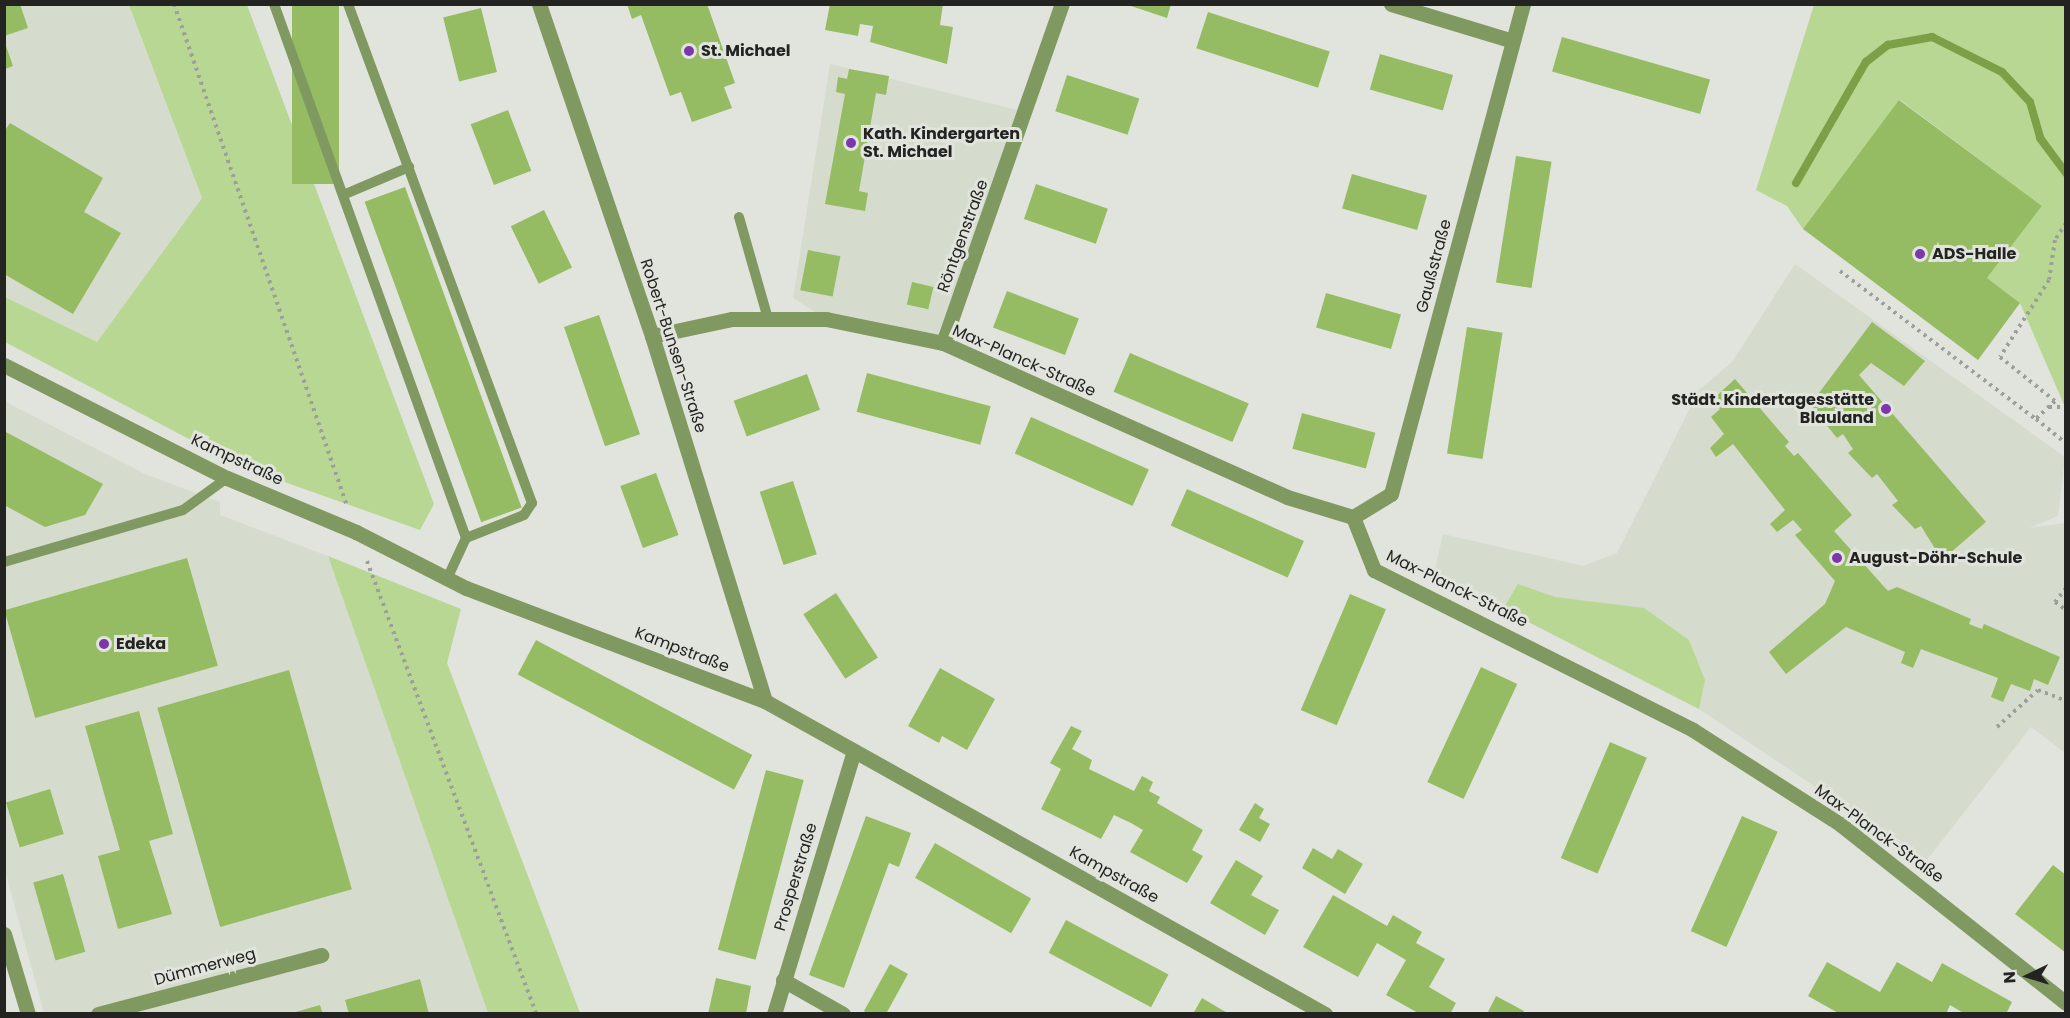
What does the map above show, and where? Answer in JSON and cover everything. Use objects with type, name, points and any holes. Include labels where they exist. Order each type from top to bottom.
[{"type":"street","name":"Robert-Bunsen-Straße","points":[[539,4],[652,336],[765,701]]},
{"type":"street","name":"Röntgenstraße","points":[[944,343],[1062,4]]},
{"type":"street","points":[[1391,4],[1513,41]]},
{"type":"street","name":"Gaußstraße","points":[[1353,517],[1391,495],[1523,4]]},
{"type":"street","name":"Max-Planck-Straße","points":[[652,336],[732,319],[826,319],[944,343],[1287,496],[1353,517],[1374,570],[1550,654],[1711,741],[1840,824],[2064,999]]},
{"type":"street","name":"Kampstraße","points":[[4,365],[227,477],[447,579],[765,701],[1324,1014]]},
{"type":"street","name":"Prosperstraße","points":[[774,1014],[854,751]]},
{"type":"street","points":[[4,934],[28,1014]]},
{"type":"street","name":"Dümmerweg","points":[[98,1014],[321,954]]},
{"type":"street","points":[[783,980],[843,1014]]},
{"type":"lane","points":[[274,4],[466,538]]},
{"type":"lane","points":[[348,4],[532,503],[524,515],[466,538],[447,579]]},
{"type":"lane","points":[[343,195],[409,167]]},
{"type":"lane","points":[[740,217],[768,319]]},
{"type":"lane","points":[[4,562],[183,510],[227,477]]},
{"type":"path","points":[[2036,419],[2055,401],[2000,357],[2049,280],[2055,240],[2066,223]]},
{"type":"path","points":[[1840,271],[2066,443]]},
{"type":"path","points":[[2049,407],[2066,407]]},
{"type":"path","points":[[2066,588],[2055,602],[2066,610]]},
{"type":"path","points":[[1997,728],[2038,690],[2066,701]]},
{"type":"shaded area","points":[[4,5],[129,5],[202,198],[97,342],[5,297]]},
{"type":"shaded area","points":[[830,64],[1026,112],[943,343],[826,319],[793,298]]},
{"type":"shaded area","points":[[1795,264],[2065,457],[2058,516],[2029,528],[2065,523],[2065,753],[2031,727],[1926,861],[1699,709],[1434,574],[1443,534],[1583,566],[1617,553],[1699,390],[1732,362]]},
{"type":"shaded area","points":[[4,401],[145,474],[220,502],[220,515],[328,556],[488,1013],[44,1013],[5,871]]},
{"type":"green space","points":[[129,5],[247,5],[434,504],[420,530],[242,467],[5,342],[5,297],[97,342],[202,198]]},
{"type":"green space","points":[[1814,5],[2065,5],[2065,407],[2020,303],[1987,278],[2042,206],[1900,100],[1803,229],[1787,206],[1756,190]]},
{"type":"green space","points":[[328,556],[461,609],[447,663],[580,1013],[488,1013]]},
{"type":"green space","points":[[1518,584],[1555,597],[1644,608],[1689,640],[1705,680],[1699,709],[1503,609]]},
{"type":"building","points":[[4,4],[20,4],[28,28],[4,36]]},
{"type":"building","points":[[292,4],[339,4],[339,184],[292,184]]},
{"type":"building","name":"St. Michael","points":[[627,4],[707,4],[735,83],[724,87],[732,108],[692,122],[681,92],[670,96],[641,15],[632,19]]},
{"type":"building","points":[[830,4],[943,4],[940,25],[953,27],[947,64],[870,42],[873,26],[860,24],[858,36],[825,30]]},
{"type":"building","points":[[1125,4],[1171,4],[1167,18]]},
{"type":"building","points":[[481,8],[497,72],[459,81],[443,17]]},
{"type":"building","points":[[1208,12],[1330,52],[1318,88],[1196,48]]},
{"type":"building","points":[[1562,37],[1710,79],[1700,114],[1552,72]]},
{"type":"building","points":[[5,43],[13,66],[5,69]]},
{"type":"building","points":[[1380,54],[1453,75],[1443,111],[1370,90]]},
{"type":"building","name":"Kath. Kindergarten St. Michael","points":[[849,69],[889,76],[886,95],[876,93],[859,191],[868,193],[865,211],[825,204],[845,94],[836,92],[838,77],[847,79]]},
{"type":"building","points":[[1067,75],[1139,98],[1128,135],[1055,111]]},
{"type":"building","name":"ADS-Halle","points":[[1899,100],[2042,206],[1987,278],[2020,303],[1978,360],[1803,229]]},
{"type":"building","points":[[508,110],[531,171],[494,185],[471,124]]},
{"type":"building","points":[[10,123],[103,178],[84,212],[121,233],[73,314],[4,274],[4,132]]},
{"type":"building","points":[[1516,156],[1552,162],[1532,288],[1496,282]]},
{"type":"building","points":[[1352,174],[1427,195],[1417,230],[1342,209]]},
{"type":"building","points":[[1036,184],[1108,209],[1096,244],[1024,219]]},
{"type":"building","points":[[405,187],[522,507],[481,522],[365,202]]},
{"type":"building","points":[[544,210],[572,268],[539,284],[511,226]]},
{"type":"building","points":[[808,250],[840,256],[833,297],[800,290]]},
{"type":"building","points":[[912,282],[933,287],[928,309],[907,304]]},
{"type":"building","points":[[1007,291],[1079,319],[1065,355],[993,327]]},
{"type":"building","points":[[1326,293],[1401,314],[1391,349],[1316,328]]},
{"type":"building","points":[[599,315],[640,434],[605,446],[564,327]]},
{"type":"building","points":[[1872,322],[1925,361],[1904,386],[1871,363],[1859,375],[1986,522],[1942,560],[1921,526],[1915,529],[1892,505],[1898,501],[1877,474],[1872,478],[1848,453],[1853,449],[1843,434],[1837,438],[1810,405]]},
{"type":"building","points":[[1467,327],[1503,333],[1483,459],[1447,453]]},
{"type":"building","points":[[1130,353],[1249,403],[1232,442],[1114,392]]},
{"type":"building","points":[[867,373],[991,406],[980,445],[857,412]]},
{"type":"building","points":[[807,374],[820,410],[747,436],[734,401]]},
{"type":"building","name":"August-Döhr-Schule","points":[[1735,379],[1789,442],[1785,446],[1794,456],[1798,453],[1852,515],[1834,531],[1888,591],[1897,587],[1971,619],[1969,624],[1982,629],[1984,624],[2060,657],[2048,685],[2034,679],[2030,691],[2011,684],[2003,702],[1991,697],[1998,678],[1921,649],[1913,668],[1901,663],[1905,652],[1846,627],[1786,674],[1769,652],[1825,604],[1835,581],[1795,535],[1802,530],[1793,520],[1777,532],[1770,524],[1785,510],[1733,444],[1716,457],[1710,448],[1724,434],[1711,417],[1720,409],[1712,400]]},
{"type":"building","points":[[1302,413],[1375,433],[1366,468],[1292,449]]},
{"type":"building","points":[[1031,417],[1149,469],[1133,506],[1015,454]]},
{"type":"building","points":[[4,431],[103,484],[85,515],[45,527],[4,505]]},
{"type":"building","points":[[656,473],[679,535],[643,548],[620,486]]},
{"type":"building","points":[[793,481],[817,554],[784,565],[760,492]]},
{"type":"building","points":[[1187,489],[1304,541],[1288,578],[1171,526]]},
{"type":"building","points":[[187,558],[218,666],[35,718],[4,610]]},
{"type":"building","points":[[836,593],[878,658],[845,679],[803,614]]},
{"type":"building","points":[[1350,594],[1386,609],[1337,725],[1301,710]]},
{"type":"building","points":[[536,640],[752,755],[734,789],[518,674]]},
{"type":"building","points":[[1481,667],[1517,684],[1464,799],[1427,782]]},
{"type":"building","points":[[940,668],[995,699],[967,750],[942,736],[939,743],[908,726]]},
{"type":"building","points":[[289,670],[352,889],[220,927],[157,708]]},
{"type":"building","points":[[139,711],[173,834],[149,841],[172,914],[118,929],[98,856],[120,850],[85,726]]},
{"type":"building","points":[[1071,726],[1082,731],[1072,749],[1092,760],[1089,769],[1134,791],[1142,776],[1153,782],[1149,791],[1160,797],[1157,803],[1203,830],[1192,850],[1203,856],[1187,883],[1130,852],[1143,830],[1131,823],[1114,815],[1101,839],[1041,809],[1061,769],[1050,763]]},
{"type":"building","points":[[1610,742],[1647,758],[1598,874],[1561,858]]},
{"type":"building","points":[[766,770],[804,780],[756,960],[718,950]]},
{"type":"building","points":[[50,789],[64,834],[20,847],[6,802]]},
{"type":"building","points":[[1255,803],[1264,809],[1259,818],[1270,824],[1260,842],[1239,830]]},
{"type":"building","points":[[866,816],[911,833],[899,867],[889,863],[844,988],[809,975]]},
{"type":"building","points":[[1742,816],[1778,832],[1726,947],[1691,931]]},
{"type":"building","points":[[935,843],[1031,898],[1011,933],[915,878]]},
{"type":"building","points":[[1313,848],[1332,859],[1338,849],[1363,864],[1345,894],[1302,868]]},
{"type":"building","points":[[1236,860],[1263,876],[1251,895],[1279,910],[1265,935],[1210,903]]},
{"type":"building","points":[[2053,865],[2066,875],[2066,953],[2015,914]]},
{"type":"building","points":[[63,874],[85,952],[56,960],[33,883]]},
{"type":"building","points":[[1333,895],[1387,926],[1393,915],[1422,932],[1416,943],[1445,959],[1429,987],[1456,1003],[1450,1014],[1420,1014],[1386,995],[1406,960],[1377,943],[1358,977],[1303,947]]},
{"type":"building","points":[[1066,920],[1168,974],[1151,1007],[1049,953]]},
{"type":"building","points":[[1827,962],[1880,992],[1897,962],[1932,982],[1942,963],[2012,1002],[2006,1014],[1965,1014],[1950,1005],[1946,1014],[1840,1014],[1808,996]]},
{"type":"building","points":[[890,964],[908,974],[886,1014],[868,1014],[864,1011]]},
{"type":"building","points":[[716,978],[751,986],[746,1014],[708,1014]]},
{"type":"building","points":[[420,979],[429,1014],[349,1014],[345,1000]]},
{"type":"building","points":[[1496,996],[1524,1011],[1522,1014],[1487,1014]]},
{"type":"building","points":[[1202,998],[1229,1014],[1193,1014]]},
{"type":"building","points":[[320,1005],[323,1014],[292,1014],[292,1013]]},
{"type":"waterway","points":[[1796,183],[1866,62],[1888,45],[1932,37],[2002,72],[2030,102],[2040,138],[2066,173]]},
{"type":"place","name":"St. Michael","points":[[689,51]]},
{"type":"place","name":"Kath. Kindergarten St. Michael","points":[[851,143]]},
{"type":"place","name":"ADS-Halle","points":[[1920,254]]},
{"type":"place","name":"Städt. Kindertagesstätte Blauland","points":[[1886,409]]},
{"type":"place","name":"August-Döhr-Schule","points":[[1837,558]]},
{"type":"place","name":"Edeka","points":[[104,644]]}]
